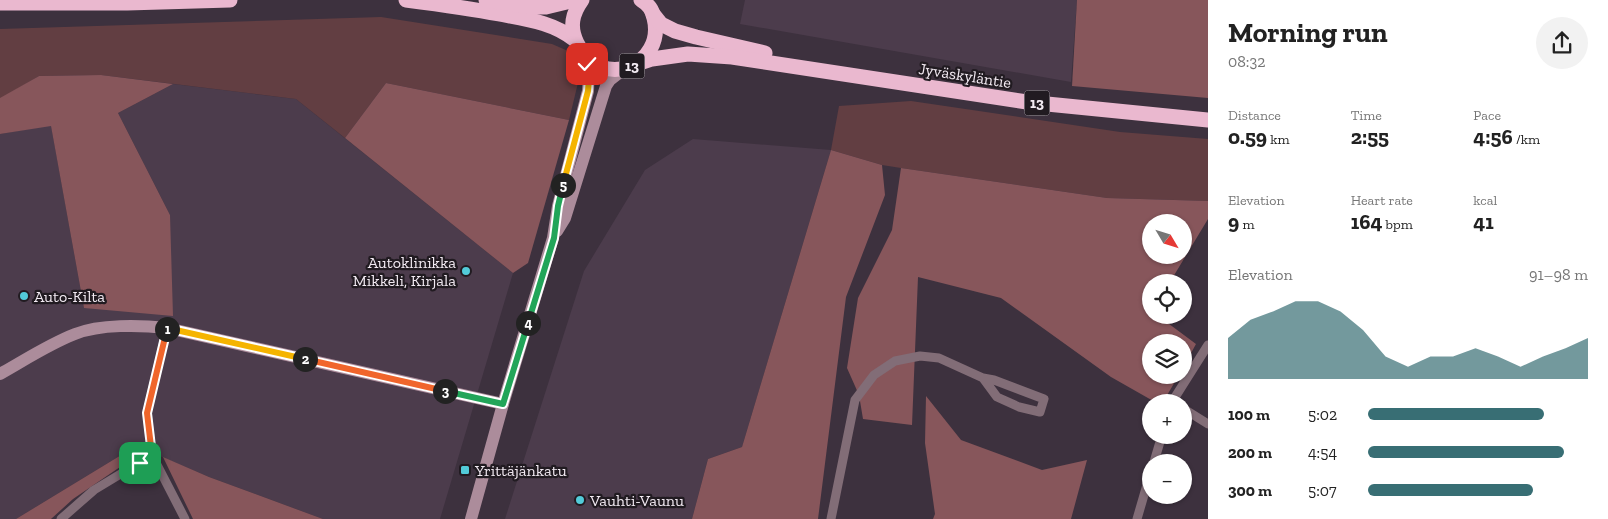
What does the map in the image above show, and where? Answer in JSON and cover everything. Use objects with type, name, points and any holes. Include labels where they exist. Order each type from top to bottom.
[{"type":"highway","points":[[0,3],[118,4],[230,0]]},
{"type":"highway","name":"13","points":[[406,0],[474,9],[525,19],[554,26],[565,31],[575,40]]},
{"type":"highway","points":[[486,0],[531,7],[546,7],[575,0]]},
{"type":"highway","points":[[516,4],[532,0]]},
{"type":"highway","name":"13","points":[[582,0],[572,18],[572,30],[575,40],[582,54],[592,63],[610,70],[630,66],[648,53],[655,40],[657,29],[648,5]]},
{"type":"highway","name":"Jyväskyläntie","points":[[648,5],[661,24],[696,38],[866,76]]},
{"type":"highway","name":"Jyväskyläntie","points":[[630,66],[652,59],[688,54],[732,57],[1027,102],[1208,120]]},
{"type":"main road","points":[[471,519],[503,404],[554,238],[558,206],[588,91],[589,70],[582,54]]},
{"type":"main road","points":[[554,238],[565,218],[606,86],[610,80],[630,66]]},
{"type":"main road","points":[[0,374],[77,334],[111,327],[146,325],[167,328],[503,404]]},
{"type":"street","points":[[167,328],[147,413],[152,455],[185,519]]},
{"type":"street","points":[[1178,394],[1208,345]]},
{"type":"street","points":[[832,519],[855,400],[874,375],[895,361],[920,356],[940,358],[983,378],[994,380],[1044,399],[1040,412],[1019,407],[997,397],[983,378]]},
{"type":"street","points":[[1192,414],[1208,424]]},
{"type":"street","points":[[61,519],[94,490],[152,455]]},
{"type":"street","points":[[1137,519],[1142,502]]},
{"type":"shaded area","points":[[745,0],[1077,0],[1071,82],[740,24]]},
{"type":"shaded area","points":[[1077,0],[1208,0],[1208,98],[1072,86]]},
{"type":"shaded area","points":[[381,17],[552,44],[584,58],[569,120],[386,83],[345,138],[296,99],[101,75],[39,76],[0,99],[0,29]]},
{"type":"shaded area","points":[[101,75],[173,84],[118,113],[170,215],[173,316],[84,308],[51,126],[0,134],[0,98],[39,76]]},
{"type":"shaded area","points":[[386,83],[569,120],[528,263],[513,273],[345,138]]},
{"type":"shaded area","points":[[173,84],[296,99],[513,273],[440,519],[323,519],[209,477],[136,446],[16,519],[0,519],[0,134],[51,125],[84,308],[170,215],[118,113]]},
{"type":"shaded area","points":[[911,101],[1120,132],[1208,139],[1208,201],[1107,198],[882,165],[831,150],[839,106]]},
{"type":"shaded area","points":[[693,139],[831,150],[742,447],[708,459],[692,519],[505,519],[584,271],[645,170]]},
{"type":"shaded area","points":[[831,150],[882,165],[885,195],[846,297],[818,519],[692,519],[708,459],[742,447]]},
{"type":"shaded area","points":[[901,168],[1107,198],[1208,201],[1208,219],[1192,246],[1192,214],[1142,214],[1142,264],[1181,264],[1175,274],[1142,274],[1142,324],[1169,324],[1183,334],[1142,334],[1142,384],[1174,384],[1168,394],[1142,395],[1111,377],[1001,298],[918,277],[912,425],[863,419],[859,395],[847,368],[858,298],[892,230]]},
{"type":"shaded area","points":[[1192,341],[1196,344],[1192,351]]},
{"type":"shaded area","points":[[926,396],[961,440],[1042,470],[1087,460],[1071,519],[933,519],[935,514],[925,443]]},
{"type":"shaded area","points":[[136,446],[145,450],[73,499],[51,519],[16,519]]},
{"type":"shaded area","points":[[163,457],[209,477],[323,519],[193,519]]},
{"type":"place","name":"Autoklinikka Mikkeli, Kirjala","points":[[466,271]]},
{"type":"place","name":"Auto-Kilta","points":[[24,296]]},
{"type":"place","name":"Yrittäjänkatu","points":[[465,470]]},
{"type":"place","name":"Vauhti-Vaunu","points":[[580,500]]},
{"type":"route","points":[[140,463],[152,455],[147,413],[167,328],[503,404],[554,238],[558,206],[588,91],[589,70],[587,64]]}]
